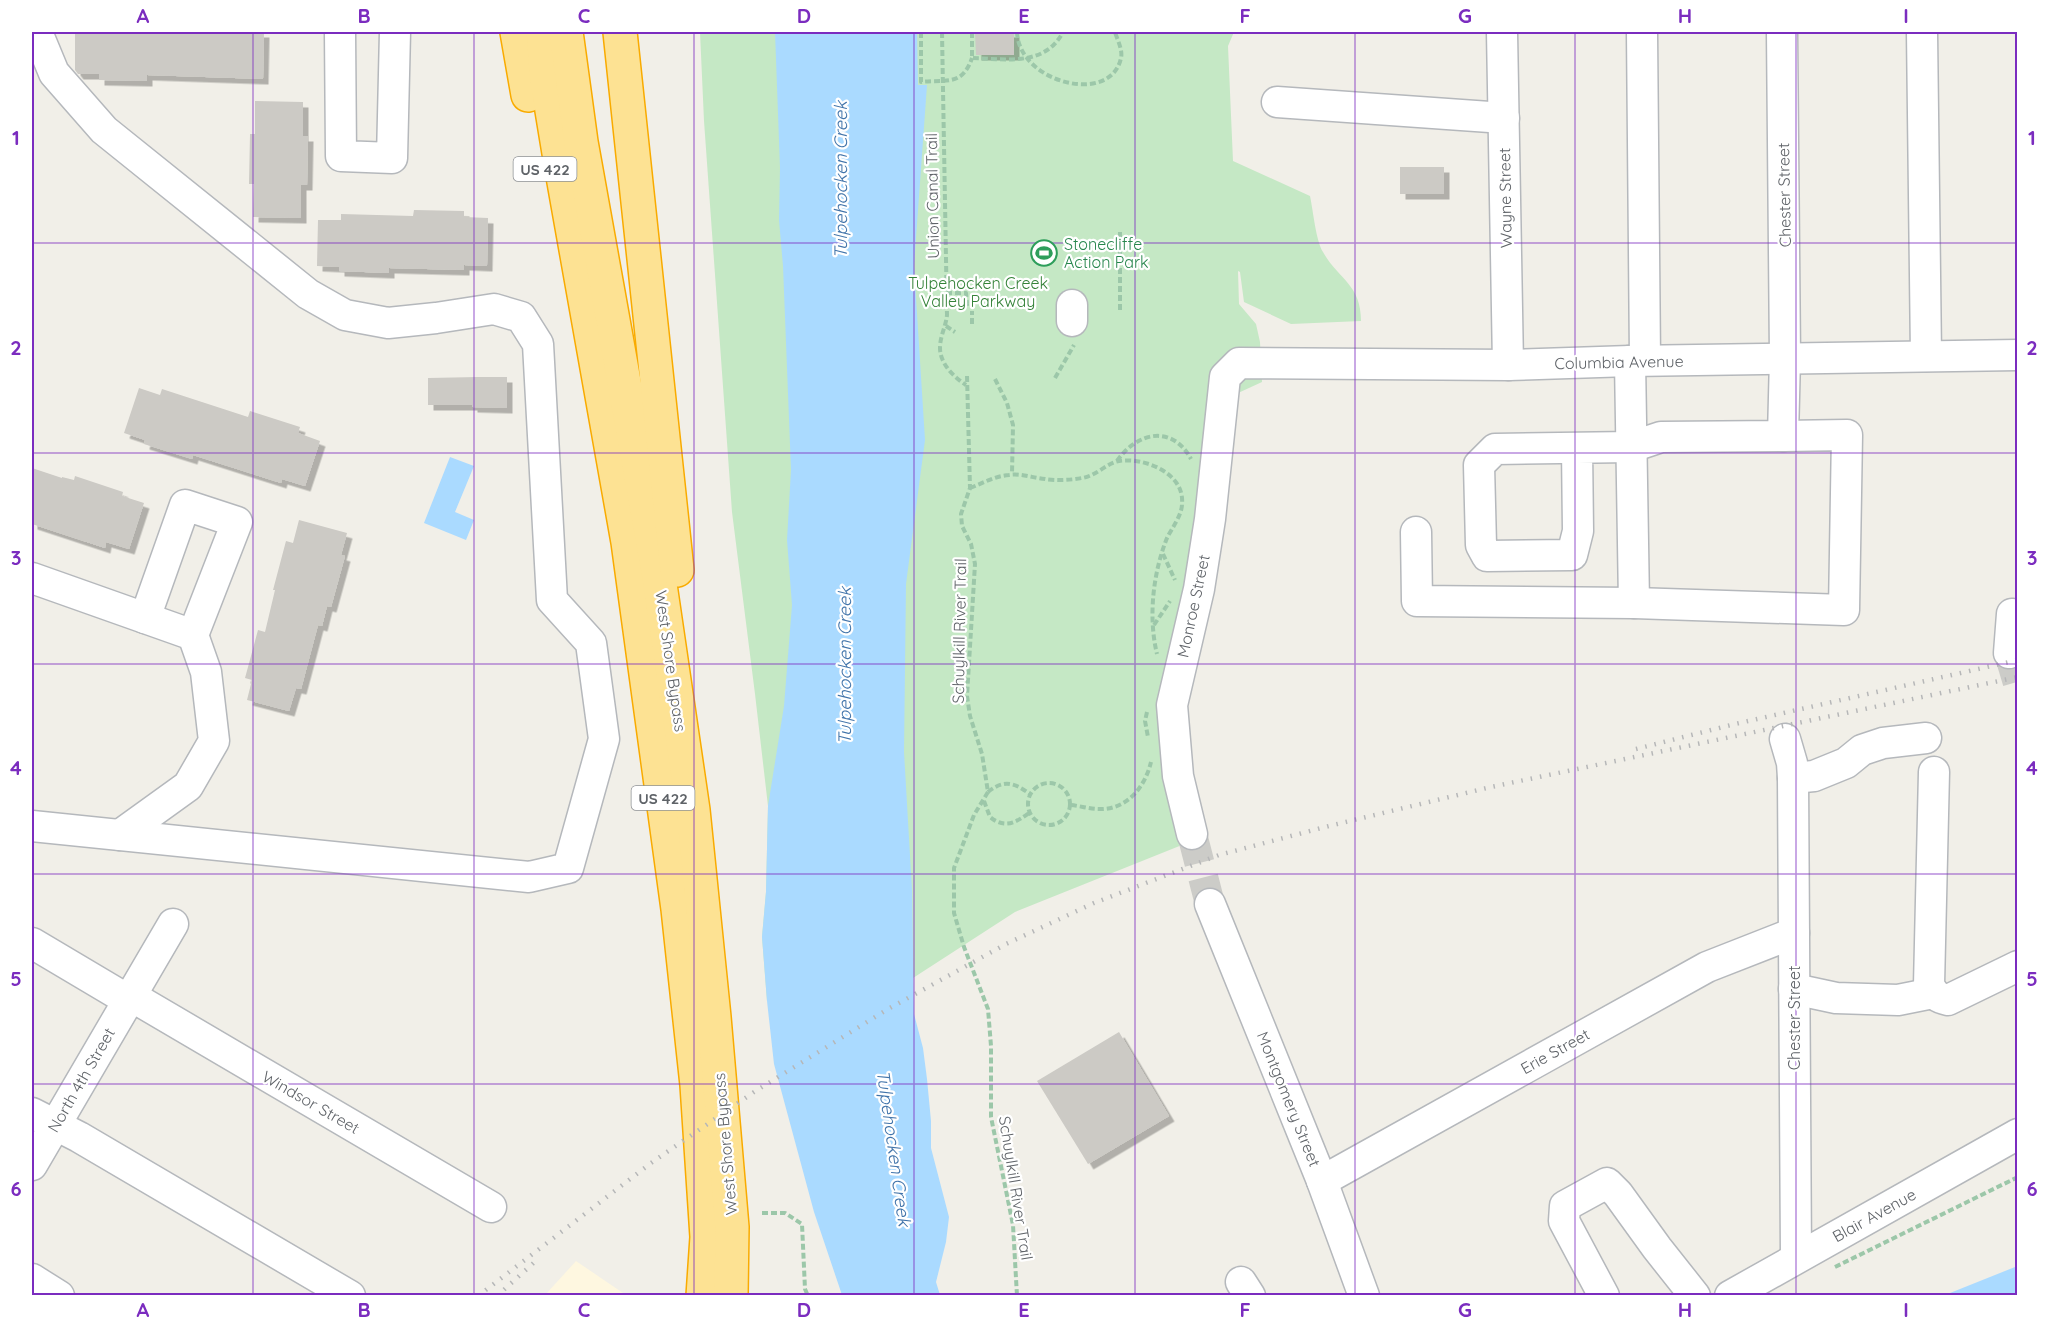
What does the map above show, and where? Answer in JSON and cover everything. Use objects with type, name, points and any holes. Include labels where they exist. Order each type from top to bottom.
[{"type":"highway","name":"US 422","points":[[518,32],[537,142],[587,304]]},
{"type":"highway","name":"West Shore Bypass","points":[[543,32],[548,86],[628,542],[678,909],[697,1085],[707,1237],[703,1296]]},
{"type":"highway","name":"West Shore Bypass","points":[[566,32],[581,142],[658,571],[693,810],[714,1017],[732,1241],[731,1296]]},
{"type":"highway","points":[[620,32],[672,511],[714,1017]]},
{"type":"highway","points":[[732,1241],[735,1296]]},
{"type":"street","points":[[32,826],[529,877],[568,868],[604,739],[591,643],[552,600],[538,344],[521,317],[494,309],[436,318],[388,322],[345,315],[308,294],[104,129],[54,73],[37,32]]},
{"type":"street","points":[[340,32],[341,156],[392,158],[395,32]]},
{"type":"street","name":"Wayne Street","points":[[1502,32],[1508,365]]},
{"type":"street","points":[[1634,603],[1631,447],[1637,360],[1642,32]]},
{"type":"street","name":"Chester Street","points":[[1782,32],[1785,358],[1783,436]]},
{"type":"street","points":[[1922,32],[1926,356]]},
{"type":"street","points":[[1277,102],[1504,118]]},
{"type":"street","name":"Columbia Avenue","points":[[1226,377],[1239,363],[1508,365],[1637,360],[2018,355]]},
{"type":"street","name":"Monroe Street","points":[[1192,834],[1178,776],[1172,705],[1199,589],[1226,377]]},
{"type":"street","points":[[1416,532],[1417,602],[1634,603],[1845,610],[1847,435],[1661,437],[1631,447],[1495,449],[1479,465],[1481,545],[1487,556],[1572,555],[1578,531],[1577,448]]},
{"type":"street","points":[[120,835],[188,786],[214,741],[206,672],[193,635],[237,522],[185,505],[145,618]]},
{"type":"street","points":[[32,578],[193,635]]},
{"type":"street","points":[[2009,653],[2012,614]]},
{"type":"street","points":[[1793,778],[1815,776],[1846,763],[1862,750],[1883,743],[1926,738]]},
{"type":"street","name":"Chester Street","points":[[1785,739],[1792,763],[1793,778],[1796,1258]]},
{"type":"street","points":[[1934,772],[1929,985],[1939,998],[1948,1000],[2018,966]]},
{"type":"street","name":"Montgomery Street","points":[[1209,904],[1322,1181],[1364,1296]]},
{"type":"street","name":"North 4th Street","points":[[32,1165],[43,1119],[129,998],[173,924]]},
{"type":"street","name":"Erie Street","points":[[1322,1181],[1707,966],[1794,933]]},
{"type":"street","name":"Windsor Street","points":[[32,943],[491,1208]]},
{"type":"street","points":[[1794,989],[1836,998],[1898,1000],[1933,993]]},
{"type":"street","points":[[43,1119],[80,1137],[350,1296]]},
{"type":"street","name":"Blair Avenue","points":[[1730,1296],[2018,1134]]},
{"type":"street","points":[[1604,1296],[1564,1221],[1564,1206],[1607,1183],[1618,1194],[1695,1296]]},
{"type":"street","points":[[32,1279],[59,1296]]},
{"type":"path","points":[[921,32],[921,82],[942,82],[957,79],[964,74],[972,58],[972,32]]},
{"type":"path","name":"Union Canal Trail","points":[[942,32],[946,326],[940,349],[944,362],[954,377],[966,385]]},
{"type":"path","points":[[1017,32],[1019,47],[1028,60],[1045,75],[1086,85],[1101,82],[1118,67],[1122,52],[1115,32]]},
{"type":"path","points":[[972,58],[1028,60],[1047,50],[1063,32]]},
{"type":"path","points":[[1120,232],[1120,310]]},
{"type":"path","points":[[946,293],[966,293],[967,304],[974,303]]},
{"type":"path","points":[[972,311],[972,324]]},
{"type":"path","points":[[1055,378],[1073,322]]},
{"type":"path","points":[[946,326],[955,332]]},
{"type":"path","name":"Schuylkill River Trail","points":[[967,376],[970,488],[961,514],[962,526],[971,544],[975,564],[967,696],[970,716],[982,754],[988,792],[974,815],[954,868],[954,913],[964,947],[988,1009],[991,1046],[991,1117],[1013,1225],[1017,1296]]},
{"type":"path","points":[[995,379],[1007,403],[1013,425],[1012,474]]},
{"type":"path","points":[[970,488],[997,477],[1012,474],[1048,480],[1082,478],[1097,473],[1117,461],[1134,443],[1147,437],[1160,435],[1173,439],[1184,447],[1191,457],[1194,468]]},
{"type":"path","points":[[1117,461],[1150,463],[1164,471],[1180,491],[1183,505]]},
{"type":"path","points":[[1159,660],[1153,625],[1156,573],[1167,539],[1189,490]]},
{"type":"path","points":[[1163,553],[1175,578],[1176,586]]},
{"type":"path","points":[[1153,625],[1174,594]]},
{"type":"path","points":[[1150,706],[1145,721],[1151,746]]},
{"type":"path","points":[[1071,805],[1100,810],[1122,805],[1136,794],[1152,758]]},
{"type":"path","points":[[988,792],[1000,784],[1008,783],[1030,794]]},
{"type":"path","points":[[1054,783],[1067,791],[1071,805],[1065,818],[1053,825],[1039,823],[1029,813],[1027,807],[1030,794],[1040,784],[1054,783]]},
{"type":"path","points":[[984,800],[990,817],[996,823],[1003,825],[1016,822],[1029,813]]},
{"type":"path","points":[[1830,1269],[2018,1177]]},
{"type":"path","points":[[762,1213],[785,1213],[802,1224],[805,1289],[808,1296]]},
{"type":"shaded area","points":[[576,1261],[626,1295],[545,1295]]},
{"type":"green space","name":"Tulpehocken Creek Valley Parkway","points":[[700,32],[1234,32],[1228,46],[1233,161],[1310,196],[1321,247],[1329,261],[1353,290],[1360,309],[1361,321],[1291,324],[1244,302],[1238,271],[1239,304],[1256,324],[1260,342],[1262,382],[1212,405],[1181,632],[1182,845],[1015,912],[913,978],[767,1001],[762,937],[766,892],[768,806],[732,512],[704,121]]},
{"type":"water","name":"Tulpehocken Creek","points":[[775,32],[917,32],[918,85],[927,85],[914,266],[925,440],[906,584],[904,752],[912,890],[914,1014],[923,1048],[927,1079],[931,1148],[949,1217],[946,1242],[936,1282],[940,1295],[842,1295],[814,1212],[774,1064],[762,937],[766,892],[768,806],[784,706],[792,605],[787,540],[791,470],[779,220],[780,168]]},
{"type":"water","points":[[450,457],[474,466],[455,512],[474,520],[466,540],[424,523]]},
{"type":"water","points":[[2017,1267],[2017,1295],[1945,1295]]},
{"type":"building","points":[[75,32],[264,32],[263,79],[147,75],[147,81],[99,80],[99,74],[78,74],[75,70]]},
{"type":"building","points":[[975,32],[1014,32],[1014,55],[976,55]]},
{"type":"building","points":[[255,101],[303,102],[303,136],[308,136],[307,185],[301,185],[301,218],[253,217],[254,184],[249,184],[250,134],[255,134]]},
{"type":"building","points":[[1400,167],[1444,167],[1444,194],[1400,194]]},
{"type":"building","points":[[414,210],[464,211],[464,217],[488,218],[487,266],[464,265],[464,270],[389,268],[389,273],[339,271],[339,267],[317,266],[318,220],[341,220],[341,214],[413,216]]},
{"type":"building","points":[[507,377],[507,408],[428,405],[428,378]]},
{"type":"building","points":[[139,388],[160,395],[162,389],[248,417],[250,411],[300,427],[298,433],[320,441],[305,486],[282,479],[281,483],[193,455],[192,459],[144,444],[145,440],[124,433]]},
{"type":"building","points":[[32,468],[62,478],[74,480],[75,476],[123,492],[122,496],[144,503],[129,549],[106,542],[105,548],[32,524]]},
{"type":"building","points":[[299,520],[347,533],[341,555],[345,556],[331,607],[327,606],[322,626],[318,625],[301,689],[296,688],[289,711],[247,700],[252,680],[245,678],[258,630],[265,632],[286,541],[293,543]]},
{"type":"building","points":[[1119,1032],[1169,1116],[1088,1164],[1037,1081]]},
{"type":"tunnel","points":[[2009,653],[2018,683]]},
{"type":"tunnel","points":[[1192,834],[1210,904]]},
{"type":"railway","points":[[1636,749],[1735,724],[2018,660]]},
{"type":"railway","points":[[478,1296],[651,1163],[754,1092],[888,1009],[1006,944],[1094,903],[1219,855],[1329,826],[1491,787],[2018,677]]},
{"type":"railway","points":[[497,1296],[538,1259]]},
{"type":"place","name":"Stonecliffe Action Park","points":[[1044,253]]}]
